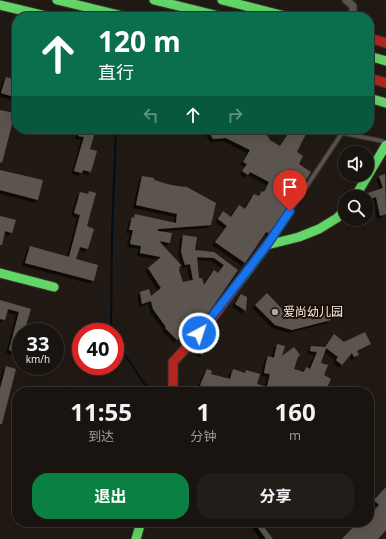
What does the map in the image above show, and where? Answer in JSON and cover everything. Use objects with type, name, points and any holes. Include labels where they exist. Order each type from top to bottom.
[{"type":"main road","points":[[58,0],[107,12]]},
{"type":"main road","points":[[154,0],[203,12]]},
{"type":"main road","points":[[222,0],[269,12]]},
{"type":"main road","points":[[1,8],[23,12]]},
{"type":"main road","points":[[374,39],[386,43]]},
{"type":"main road","points":[[374,57],[386,61]]},
{"type":"main road","points":[[374,79],[386,83]]},
{"type":"main road","points":[[374,100],[386,104]]},
{"type":"main road","points":[[360,190],[384,143]]},
{"type":"main road","points":[[173,387],[173,362],[208,324],[267,245],[298,238],[338,218]]},
{"type":"main road","points":[[0,273],[54,287]]},
{"type":"main road","points":[[136,539],[139,527]]},
{"type":"street","points":[[346,0],[355,3]]},
{"type":"lane","points":[[267,245],[341,134]]},
{"type":"lane","points":[[346,134],[384,143]]},
{"type":"building","points":[[6,77],[12,79],[12,96],[1,93]]},
{"type":"building","points":[[0,110],[12,112],[12,125],[2,163],[0,162]]},
{"type":"building","points":[[79,134],[94,134],[90,149],[97,151],[91,172],[83,170],[82,173],[74,171],[84,137],[78,136]]},
{"type":"building","points":[[210,134],[265,134],[270,140],[280,146],[288,134],[306,134],[297,152],[303,156],[299,164],[311,172],[276,227],[274,226],[269,233],[266,232],[245,263],[215,242],[227,226],[218,219],[223,211],[231,217],[239,205],[245,209],[254,194],[259,196],[262,191],[264,192],[269,182],[250,172],[248,175],[242,171],[247,164],[243,162],[250,150],[226,138],[213,139]]},
{"type":"building","points":[[0,170],[43,180],[38,200],[0,190]]},
{"type":"building","points":[[385,174],[386,214],[380,216],[376,197],[374,198],[374,191],[383,188],[379,176]]},
{"type":"building","points":[[142,176],[154,178],[154,180],[171,185],[185,186],[216,203],[211,225],[158,229],[158,231],[172,233],[170,243],[159,241],[182,266],[180,266],[179,270],[183,282],[193,280],[190,264],[185,265],[181,252],[183,235],[197,237],[195,250],[214,252],[238,270],[209,312],[198,322],[196,320],[177,340],[165,328],[166,327],[153,309],[151,301],[142,304],[140,292],[149,289],[151,296],[161,288],[148,268],[161,257],[140,253],[141,246],[130,244],[133,230],[129,230],[132,217],[134,218],[135,214],[176,223],[177,214],[136,205]],"holes":[[[197,257],[214,258],[224,265],[218,273],[214,270],[204,285],[202,278],[199,278]]]},
{"type":"building","points":[[89,191],[96,193],[87,226],[94,229],[88,249],[80,247],[76,259],[98,265],[94,281],[25,263],[30,246],[69,257],[80,215],[74,213],[80,192],[88,194]]},
{"type":"building","points":[[0,216],[16,220],[12,233],[5,231],[2,245],[0,245]]},
{"type":"building","name":"爱尚幼儿园","points":[[267,293],[284,311],[292,313],[327,306],[331,320],[292,330],[275,325],[255,305]]},
{"type":"building","points":[[241,294],[247,297],[246,311],[235,304]]},
{"type":"building","points":[[0,300],[31,309],[27,323],[16,323],[19,312],[8,309],[5,320],[0,319]]},
{"type":"building","points":[[212,329],[217,333],[206,345],[209,348],[202,355],[195,348]]},
{"type":"building","points":[[365,332],[371,344],[357,351],[359,355],[354,357],[352,353],[342,365],[336,360],[338,357],[326,348],[321,363],[328,365],[324,375],[331,379],[327,387],[267,387],[270,374],[264,373],[266,363],[268,356],[274,358],[277,344],[285,346],[282,356],[294,347],[300,355],[294,369],[304,372],[306,367],[310,369],[317,352],[310,351],[311,346],[325,347],[334,334],[344,342]]},
{"type":"building","points":[[12,339],[12,351],[9,350]]},
{"type":"building","points":[[6,366],[12,368],[12,375],[14,375],[2,424],[0,424],[0,389]]},
{"type":"building","points":[[207,369],[212,371],[211,374],[230,379],[233,369],[245,373],[246,370],[260,374],[257,384],[267,387],[205,387],[200,385]]},
{"type":"building","points":[[386,487],[386,530],[378,539],[342,539],[353,527],[374,527],[374,510],[379,505],[374,500]]},
{"type":"building","points":[[258,527],[264,527],[273,539],[266,539]]},
{"type":"waterway","points":[[111,323],[112,235],[116,134]]},
{"type":"waterway","points":[[124,353],[147,387]]},
{"type":"waterway","points":[[253,527],[262,539]]},
{"type":"traffic: fast","points":[[57,0],[106,12]]},
{"type":"traffic: fast","points":[[154,0],[203,12]]},
{"type":"traffic: fast","points":[[222,0],[269,12]]},
{"type":"traffic: fast","points":[[0,5],[29,12]]},
{"type":"traffic: fast","points":[[374,57],[386,61]]},
{"type":"traffic: fast","points":[[374,99],[386,103]]},
{"type":"traffic: fast","points":[[359,190],[386,145]]},
{"type":"traffic: fast","points":[[243,277],[267,245],[299,237],[319,229],[338,217]]},
{"type":"traffic: fast","points":[[0,273],[54,287]]},
{"type":"traffic: fast","points":[[136,539],[140,527]]},
{"type":"traffic: jam","points":[[374,39],[386,43]]},
{"type":"traffic: jam","points":[[374,79],[386,83]]},
{"type":"traffic: jam","points":[[173,387],[173,362],[208,324],[243,277]]},
{"type":"place","name":"爱尚幼儿园","points":[[275,312]]},
{"type":"route","points":[[199,333],[208,324],[267,245],[290,211]]}]
